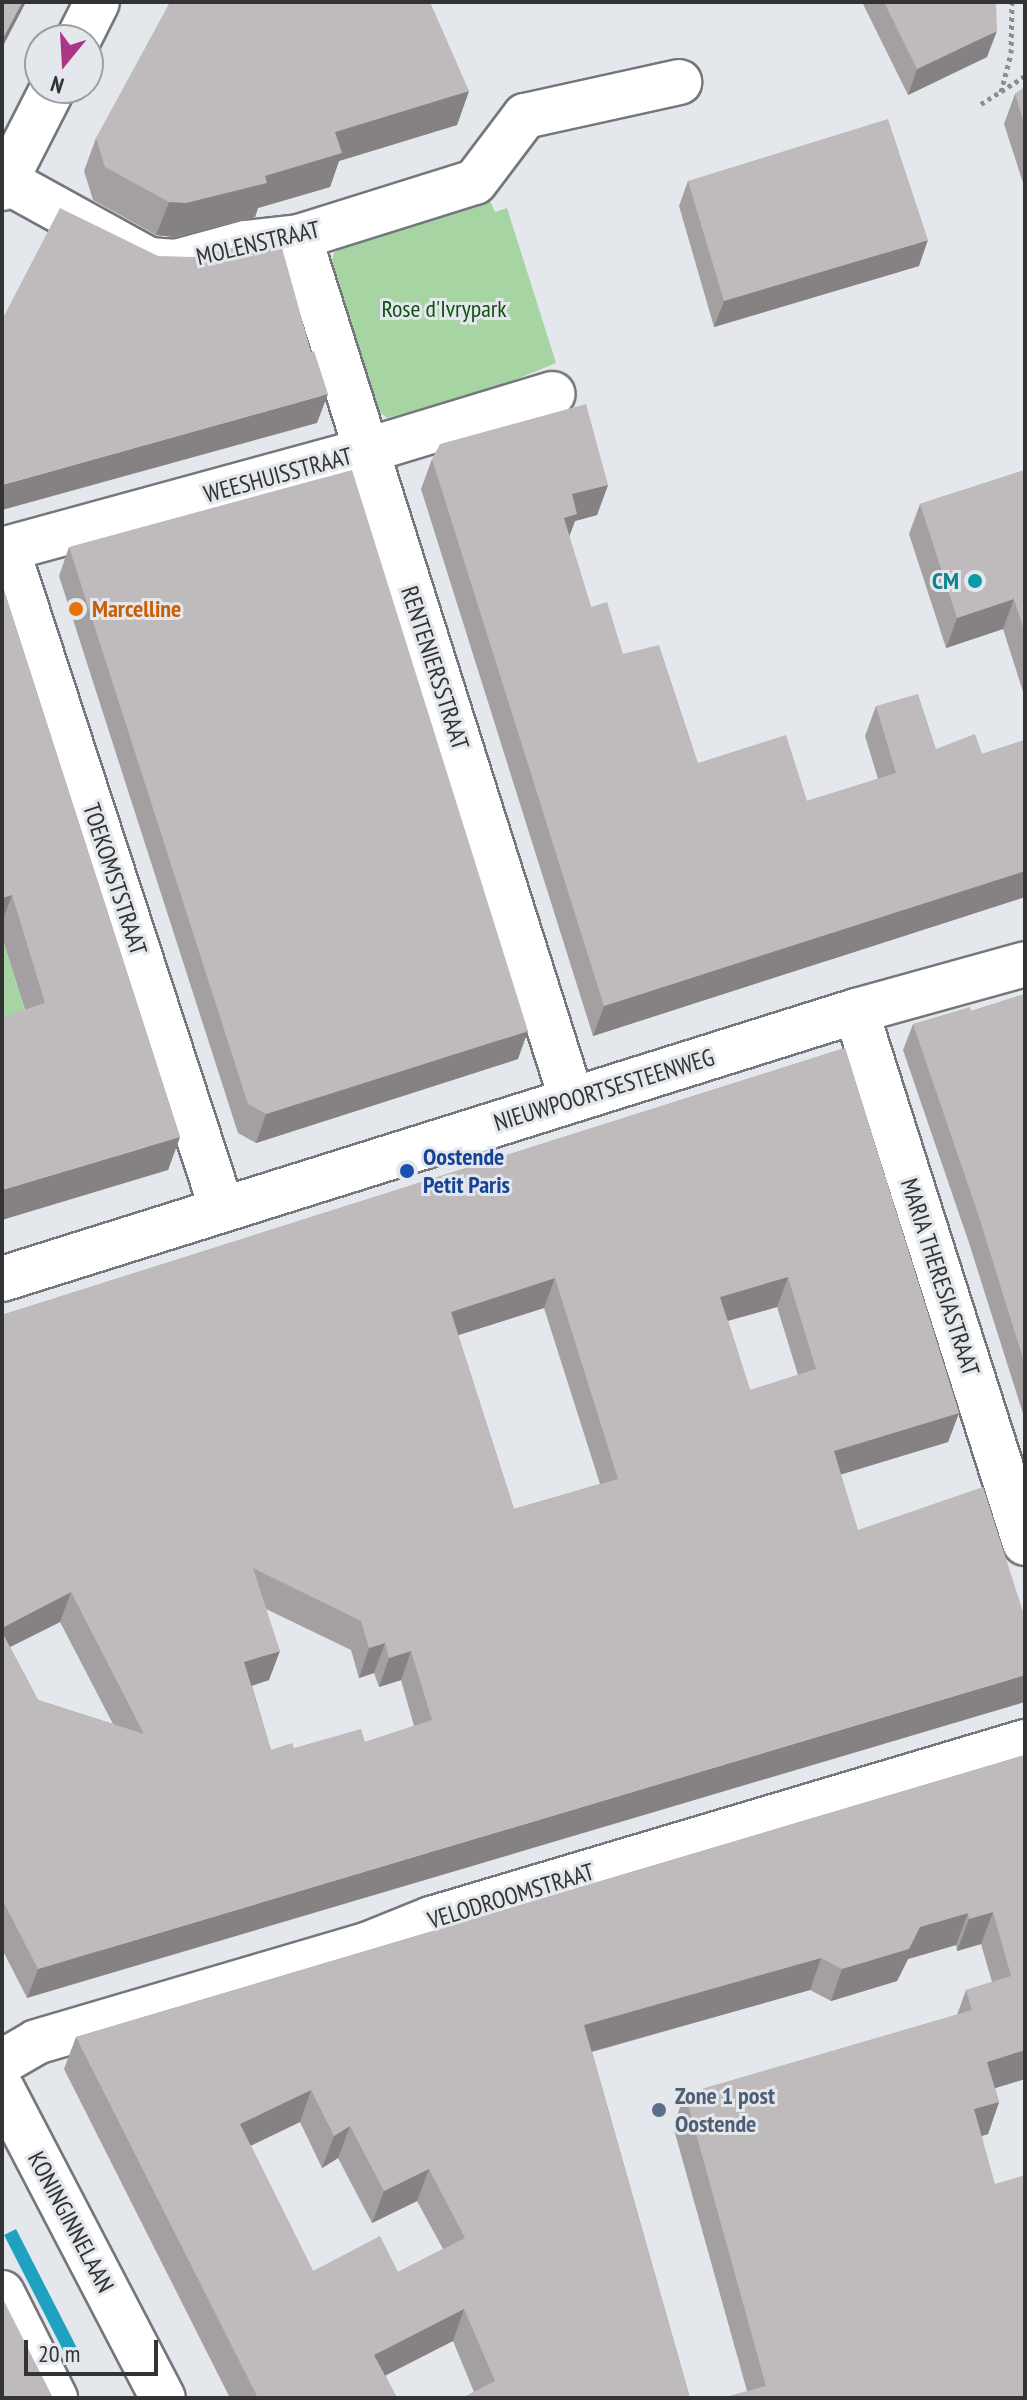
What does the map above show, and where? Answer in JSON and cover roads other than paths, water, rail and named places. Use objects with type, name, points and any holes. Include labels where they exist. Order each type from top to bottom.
[{"type":"street","points":[[86,24],[97,2]]},
{"type":"street","name":"MOLENSTRAAT","points":[[7,167],[149,260],[176,262],[245,243],[299,237],[475,182],[525,116],[679,82]]},
{"type":"street","points":[[7,167],[44,104]]},
{"type":"street","name":"RENTENIERSSTRAAT","points":[[299,237],[572,1100]]},
{"type":"street","name":"WEESHUISSTRAAT","points":[[5,550],[365,451],[553,394]]},
{"type":"street","name":"TOEKOMSTSTRAAT","points":[[5,550],[222,1209]]},
{"type":"street","name":"NIEUWPOORTSESTEENWEG","points":[[2,1279],[856,1011],[1025,964]]},
{"type":"street","name":"MARIA THERESIASTRAAT","points":[[856,1011],[1025,1543]]},
{"type":"street","name":"VELODROOMSTRAAT","points":[[2,2062],[36,2042],[369,1944],[431,1919],[1025,1742]]},
{"type":"street","name":"KONINGINNELAAN","points":[[2,2089],[163,2398]]},
{"type":"street","points":[[2,2293],[55,2398]]},
{"type":"water","points":[[16,2229],[80,2354],[68,2360],[4,2235]]},
{"type":"place","name":"CM","points":[[975,581]]},
{"type":"place","name":"Marcelline","points":[[76,609]]},
{"type":"place","name":"Oostende Petit Paris","points":[[407,1171]]},
{"type":"place","name":"Zone 1 post Oostende","points":[[659,2110]]},
{"type":"park label","name":"Rose d'Ivrypark","points":[[444,309]]}]
